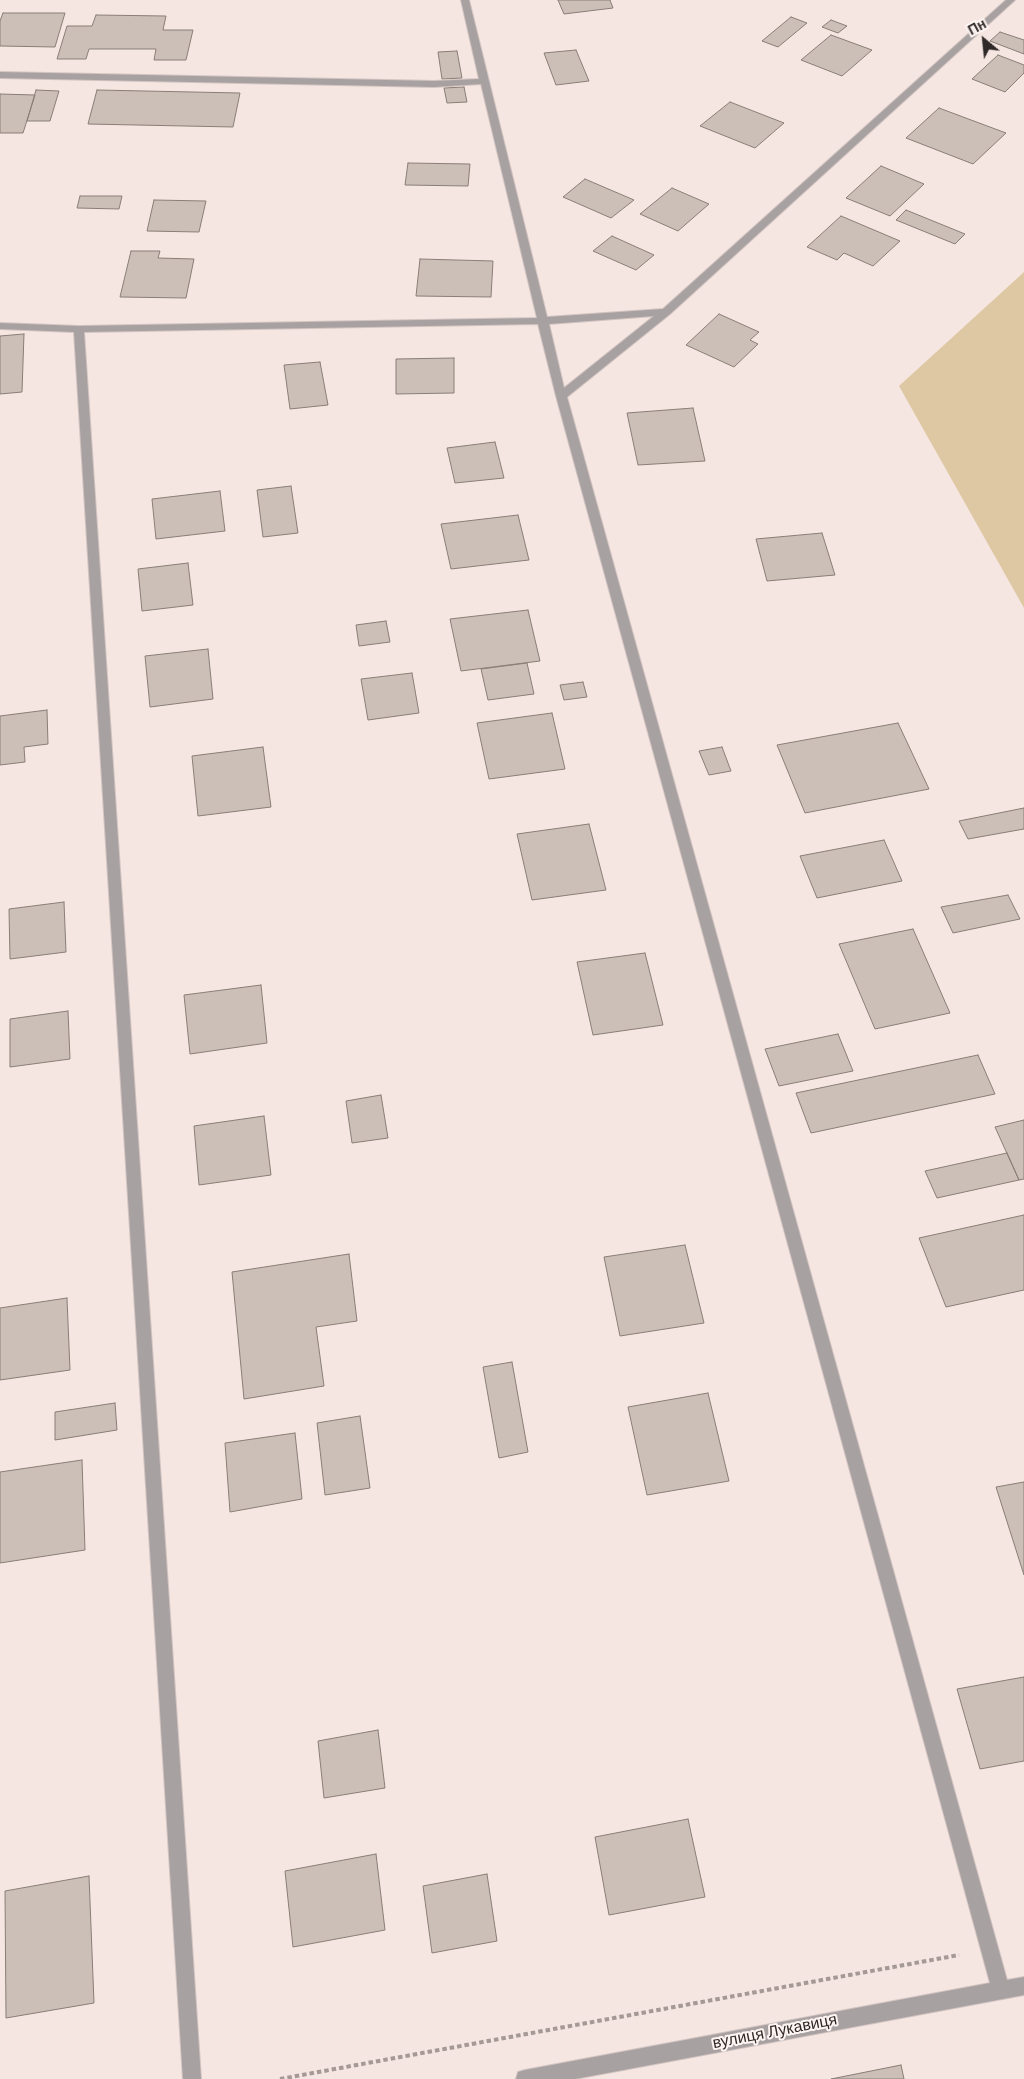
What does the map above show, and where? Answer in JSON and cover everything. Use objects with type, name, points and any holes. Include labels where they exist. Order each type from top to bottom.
[{"type":"street","points":[[465,0],[561,396],[1001,1990]]},
{"type":"street","points":[[561,396],[666,312],[1011,0]]},
{"type":"street","points":[[0,75],[434,84],[484,81]]},
{"type":"street","points":[[0,326],[79,328],[542,322],[666,312]]},
{"type":"street","points":[[79,328],[192,2079]]},
{"type":"street","name":"вулиця Лукавиця","points":[[525,2079],[1024,1986]]},
{"type":"path","points":[[280,2079],[990,1949]]},
{"type":"shaded area","points":[[1024,272],[1024,608],[899,386]]},
{"type":"building","points":[[558,0],[610,0],[613,8],[564,14]]},
{"type":"building","points":[[3,13],[65,13],[55,47],[0,46],[0,21]]},
{"type":"building","points":[[96,15],[166,16],[163,30],[193,30],[186,60],[154,60],[156,49],[89,49],[86,59],[57,59],[67,26],[92,26]]},
{"type":"building","points":[[791,17],[807,23],[778,47],[762,41]]},
{"type":"building","points":[[831,20],[847,26],[838,33],[822,27]]},
{"type":"building","points":[[1000,32],[1024,40],[1024,54],[990,41]]},
{"type":"building","points":[[831,35],[872,50],[842,76],[801,60]]},
{"type":"building","points":[[576,50],[589,81],[556,85],[544,53]]},
{"type":"building","points":[[457,51],[462,78],[442,79],[438,52]]},
{"type":"building","points":[[998,55],[1024,65],[1024,73],[1005,92],[972,79]]},
{"type":"building","points":[[464,87],[467,102],[447,103],[444,88]]},
{"type":"building","points":[[36,90],[59,91],[50,121],[27,121]]},
{"type":"building","points":[[97,90],[240,93],[233,127],[88,124]]},
{"type":"building","points":[[0,94],[35,95],[23,133],[0,133]]},
{"type":"building","points":[[730,102],[784,123],[755,148],[700,126]]},
{"type":"building","points":[[939,108],[1006,133],[973,164],[906,138]]},
{"type":"building","points":[[408,163],[470,164],[468,186],[405,185]]},
{"type":"building","points":[[881,166],[924,184],[890,216],[846,198]]},
{"type":"building","points":[[585,179],[634,200],[611,218],[563,197]]},
{"type":"building","points":[[672,188],[709,204],[678,231],[640,214]]},
{"type":"building","points":[[80,196],[122,196],[119,209],[77,208]]},
{"type":"building","points":[[154,200],[206,201],[199,232],[147,231]]},
{"type":"building","points":[[906,210],[965,234],[955,244],[896,220]]},
{"type":"building","points":[[841,216],[900,241],[873,266],[844,253],[837,260],[807,247]]},
{"type":"building","points":[[612,236],[654,255],[636,270],[593,251]]},
{"type":"building","points":[[131,251],[160,251],[158,258],[194,259],[186,298],[120,297]]},
{"type":"building","points":[[420,259],[493,261],[491,297],[416,296]]},
{"type":"building","points":[[719,314],[759,332],[750,340],[758,344],[734,367],[686,345]]},
{"type":"building","points":[[24,334],[22,392],[0,394],[0,336]]},
{"type":"building","points":[[454,358],[454,393],[396,394],[396,359]]},
{"type":"building","points":[[320,362],[328,405],[290,409],[284,365]]},
{"type":"building","points":[[693,408],[705,461],[638,465],[627,413]]},
{"type":"building","points":[[495,442],[504,478],[455,483],[447,448]]},
{"type":"building","points":[[291,486],[298,533],[263,537],[257,490]]},
{"type":"building","points":[[220,491],[225,531],[156,539],[152,499]]},
{"type":"building","points":[[518,515],[529,560],[451,569],[441,524]]},
{"type":"building","points":[[822,533],[835,575],[767,581],[756,539]]},
{"type":"building","points":[[188,563],[193,605],[142,611],[138,569]]},
{"type":"building","points":[[528,610],[540,661],[461,671],[450,619]]},
{"type":"building","points":[[386,621],[390,642],[359,646],[356,625]]},
{"type":"building","points":[[208,649],[213,699],[150,707],[145,656]]},
{"type":"building","points":[[527,663],[534,694],[488,700],[481,669]]},
{"type":"building","points":[[412,673],[419,713],[368,720],[361,679]]},
{"type":"building","points":[[583,682],[587,697],[564,700],[560,685]]},
{"type":"building","points":[[47,710],[48,744],[24,747],[25,762],[0,765],[0,716]]},
{"type":"building","points":[[552,713],[565,769],[489,779],[477,723]]},
{"type":"building","points":[[898,723],[929,789],[805,813],[777,745]]},
{"type":"building","points":[[263,747],[271,807],[198,816],[192,756]]},
{"type":"building","points":[[722,747],[731,771],[709,775],[699,751]]},
{"type":"building","points":[[1024,808],[1024,829],[968,839],[959,821]]},
{"type":"building","points":[[589,824],[606,890],[532,900],[517,834]]},
{"type":"building","points":[[884,840],[902,881],[817,898],[800,856]]},
{"type":"building","points":[[1008,895],[1020,919],[953,933],[941,907]]},
{"type":"building","points":[[64,902],[66,952],[10,959],[9,909]]},
{"type":"building","points":[[913,929],[950,1013],[875,1029],[839,944]]},
{"type":"building","points":[[645,953],[663,1025],[593,1035],[577,962]]},
{"type":"building","points":[[261,985],[267,1043],[190,1054],[184,995]]},
{"type":"building","points":[[68,1011],[70,1059],[10,1067],[10,1019]]},
{"type":"building","points":[[838,1034],[853,1071],[779,1086],[765,1049]]},
{"type":"building","points":[[978,1055],[995,1094],[811,1133],[796,1093]]},
{"type":"building","points":[[381,1095],[388,1138],[352,1143],[346,1101]]},
{"type":"building","points":[[264,1116],[271,1175],[199,1185],[194,1126]]},
{"type":"building","points":[[1024,1120],[1024,1179],[1019,1180],[995,1127]]},
{"type":"building","points":[[1007,1153],[1019,1180],[937,1198],[925,1171]]},
{"type":"building","points":[[1024,1215],[1024,1290],[946,1307],[919,1238]]},
{"type":"building","points":[[685,1245],[704,1323],[620,1336],[604,1257]]},
{"type":"building","points":[[349,1254],[357,1321],[316,1327],[324,1386],[244,1399],[232,1272]]},
{"type":"building","points":[[67,1298],[70,1370],[0,1380],[0,1308]]},
{"type":"building","points":[[512,1362],[528,1452],[499,1458],[483,1367]]},
{"type":"building","points":[[708,1393],[729,1481],[647,1495],[628,1407]]},
{"type":"building","points":[[115,1403],[117,1430],[55,1440],[55,1412]]},
{"type":"building","points":[[360,1416],[370,1488],[325,1495],[317,1423]]},
{"type":"building","points":[[295,1433],[302,1499],[230,1512],[225,1443]]},
{"type":"building","points":[[82,1460],[85,1550],[0,1563],[0,1472]]},
{"type":"building","points":[[1024,1482],[1024,1575],[996,1487]]},
{"type":"building","points":[[1024,1677],[1024,1761],[980,1769],[957,1689]]},
{"type":"building","points":[[378,1730],[385,1788],[324,1798],[318,1741]]},
{"type":"building","points":[[688,1819],[705,1897],[609,1915],[595,1837]]},
{"type":"building","points":[[376,1854],[385,1930],[293,1947],[285,1871]]},
{"type":"building","points":[[487,1874],[497,1941],[432,1953],[423,1886]]},
{"type":"building","points":[[89,1876],[94,2003],[6,2018],[5,1891]]},
{"type":"building","points":[[901,2065],[904,2079],[831,2079]]}]
